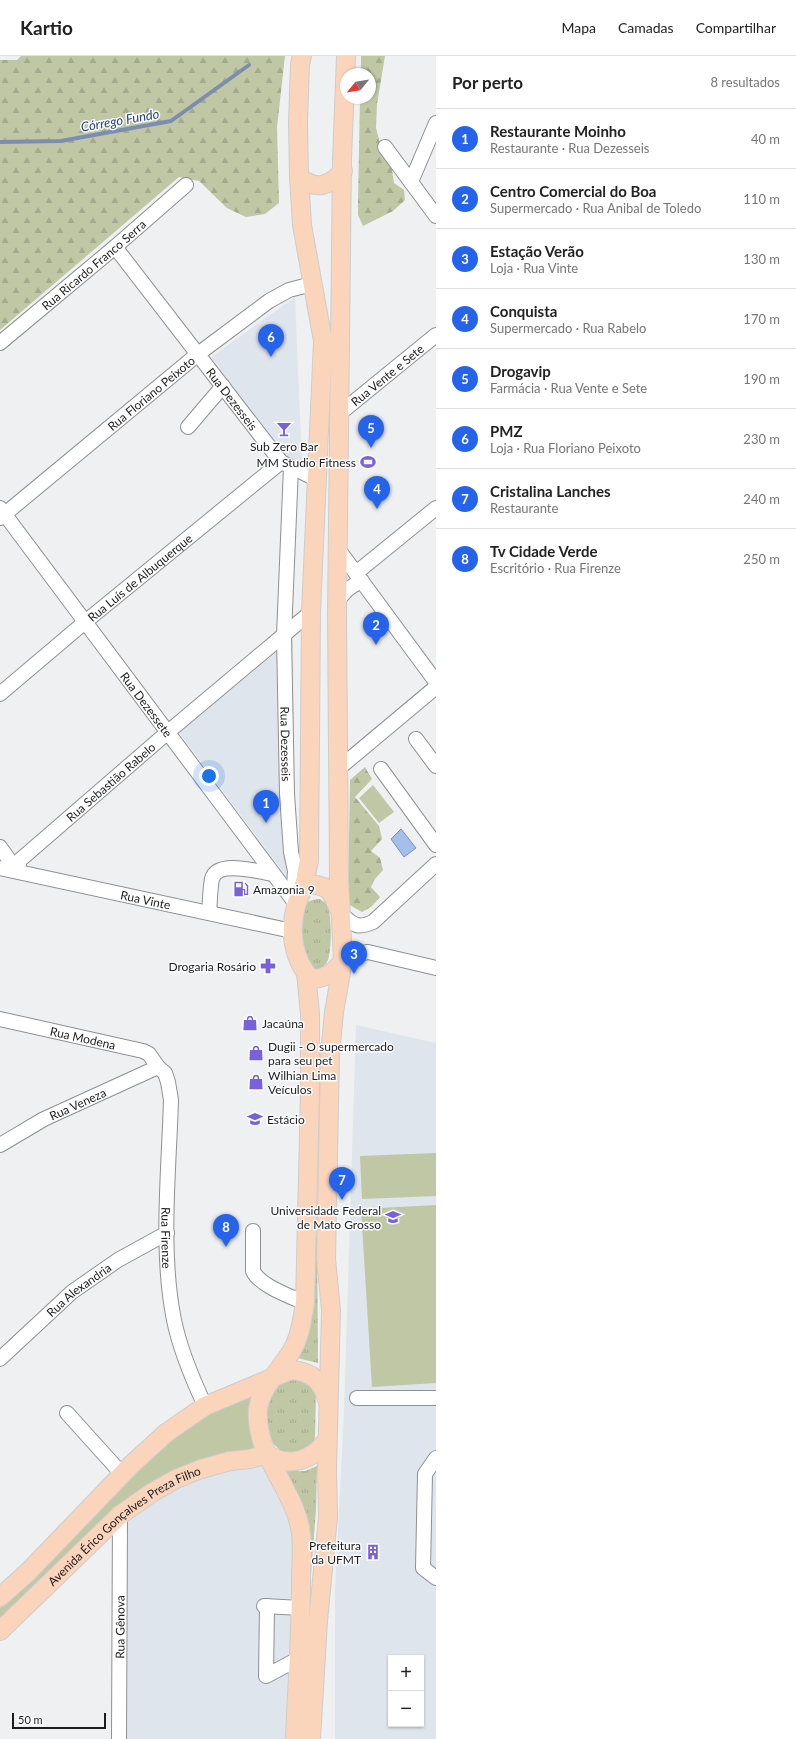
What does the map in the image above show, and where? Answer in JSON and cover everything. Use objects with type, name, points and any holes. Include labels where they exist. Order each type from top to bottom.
[{"type":"main road","points":[[302,56],[300,64],[298,122],[302,225],[323,342],[311,612],[309,861],[304,884],[294,904],[292,931],[296,955],[306,974],[311,979],[326,977],[334,972],[343,961]]},
{"type":"main road","points":[[311,1739],[318,1621],[328,1517],[327,1440],[331,1310],[326,1259],[330,1054],[334,1012],[343,961],[342,915],[339,879],[337,603],[342,160],[346,56]]},
{"type":"main road","points":[[299,177],[306,182],[325,185],[334,181],[343,171]]},
{"type":"main road","points":[[304,884],[317,885],[332,893],[342,915]]},
{"type":"main road","points":[[295,1739],[301,1608],[301,1534],[295,1510],[260,1435],[258,1408],[262,1396],[290,1353],[299,1336],[305,1303],[310,1091],[310,1014],[306,974]]},
{"type":"main road","points":[[0,1597],[28,1572],[122,1474],[166,1433],[205,1406],[291,1370],[310,1374],[322,1385],[329,1406]]},
{"type":"main road","points":[[268,1454],[280,1461],[303,1461],[318,1450],[327,1440]]},
{"type":"main road","name":"Avenida Érico Gonçalves Preza Filho","points":[[0,1631],[120,1515],[152,1492],[176,1479],[230,1461],[250,1459],[268,1454]]},
{"type":"street","points":[[411,182],[436,123]]},
{"type":"street","points":[[385,147],[436,216]]},
{"type":"street","name":"Rua Ricardo Franco Serra","points":[[0,343],[115,247],[186,185]]},
{"type":"street","name":"Rua Dezesseis","points":[[115,247],[223,386],[286,464],[318,480]]},
{"type":"street","name":"Rua Floriano Peixoto","points":[[2,514],[198,354],[277,296],[298,287],[312,284]]},
{"type":"street","name":"Rua Vente e Sete","points":[[339,414],[436,335]]},
{"type":"street","points":[[188,427],[223,386]]},
{"type":"street","name":"Rua Dezesseis","points":[[286,464],[284,635],[287,794],[291,852],[295,871],[294,904]]},
{"type":"street","name":"Rua Luís de Albuquerque","points":[[0,694],[85,622],[286,464]]},
{"type":"street","points":[[337,603],[346,590],[359,577],[436,508]]},
{"type":"street","name":"Rua Dezessete","points":[[2,514],[168,732],[294,904]]},
{"type":"street","points":[[338,549],[436,682]]},
{"type":"street","name":"Rua Sebastião Rabelo","points":[[17,871],[20,860],[168,732],[311,612]]},
{"type":"street","points":[[338,769],[436,687]]},
{"type":"street","points":[[416,739],[436,766]]},
{"type":"street","points":[[381,769],[436,845]]},
{"type":"street","points":[[0,847],[17,871]]},
{"type":"street","points":[[342,915],[355,925],[364,926],[373,922],[436,864]]},
{"type":"street","points":[[210,914],[212,877],[218,871],[224,868],[232,867],[273,874]]},
{"type":"street","name":"Rua Vinte","points":[[0,868],[292,931]]},
{"type":"street","points":[[343,961],[351,955],[368,952],[436,968]]},
{"type":"street","name":"Rua Modena","points":[[0,1019],[143,1051],[154,1058],[158,1068]]},
{"type":"street","name":"Rua Veneza","points":[[0,1144],[44,1119],[158,1068]]},
{"type":"street","name":"Rua Firenze","points":[[158,1068],[165,1073],[171,1100],[167,1234],[169,1289],[174,1321],[186,1362],[205,1406]]},
{"type":"street","points":[[253,1231],[253,1271],[255,1276],[261,1282],[305,1303]]},
{"type":"street","name":"Rua Alexandria","points":[[0,1359],[72,1292],[118,1260],[167,1234]]},
{"type":"street","points":[[357,1398],[436,1398]]},
{"type":"street","points":[[67,1413],[122,1474]]},
{"type":"street","points":[[436,1458],[430,1474],[423,1568],[436,1578]]},
{"type":"street","name":"Rua Gênova","points":[[119,1739],[120,1515]]},
{"type":"street","points":[[298,1659],[266,1676],[266,1606],[301,1608]]},
{"type":"shaded area","points":[[295,297],[302,465],[283,456],[211,357]]},
{"type":"shaded area","points":[[293,639],[295,888],[178,731]]},
{"type":"shaded area","name":"Universidade Federal de Mato Grosso","points":[[356,1025],[436,1043],[436,1739],[335,1739],[335,1589],[344,1412]]},
{"type":"shaded area","points":[[258,1461],[269,1466],[296,1527],[288,1739],[127,1739],[125,1521],[178,1484]]},
{"type":"green space","points":[[21,56],[285,56],[277,127],[279,203],[265,214],[246,217],[227,208],[199,181],[179,177],[0,330],[0,60],[17,60]]},
{"type":"green space","points":[[361,56],[385,56],[377,104],[376,128],[382,151],[391,163],[394,183],[404,190],[405,200],[393,211],[363,226],[358,215],[360,104],[376,104],[376,68],[361,68]]},
{"type":"green space","points":[[365,767],[372,779],[355,797],[379,826],[382,839],[371,851],[380,858],[383,870],[375,879],[371,887],[380,897],[371,907],[362,912],[348,904],[350,780]]},
{"type":"green space","points":[[373,785],[394,812],[379,823],[359,798]]},
{"type":"green space","points":[[320,899],[326,903],[329,909],[331,942],[327,962],[325,965],[314,970],[307,965],[302,942],[301,923],[304,907],[309,901]]},
{"type":"green space","points":[[436,1153],[436,1196],[362,1199],[360,1156]]},
{"type":"green space","points":[[436,1205],[436,1383],[372,1387],[361,1209]]},
{"type":"green space","points":[[315,1236],[317,1239],[318,1363],[297,1358]]},
{"type":"green space","points":[[298,1376],[316,1390],[315,1438],[313,1444],[303,1451],[291,1453],[279,1449],[271,1440],[267,1428],[266,1416],[267,1407],[276,1383]]},
{"type":"green space","points":[[256,1390],[250,1422],[252,1437],[260,1453],[174,1472],[0,1624],[0,1608],[151,1453],[197,1419]]},
{"type":"green space","points":[[317,1466],[316,1509],[307,1627],[285,1471],[305,1471]]},
{"type":"water","points":[[401,829],[416,848],[404,857],[391,839]]},
{"type":"waterway","name":"Córrego Fundo","points":[[0,142],[61,141],[171,121],[249,65]]},
{"type":"place","name":"PMZ","points":[[271,357]]},
{"type":"place","name":"Sub Zero Bar","points":[[284,429]]},
{"type":"place","name":"Drogavip","points":[[371,448]]},
{"type":"place","name":"MM Studio Fitness","points":[[368,462]]},
{"type":"place","name":"Conquista","points":[[377,509]]},
{"type":"place","name":"Centro Comercial do Boa","points":[[376,645]]},
{"type":"place","name":"Restaurante Moinho","points":[[266,823]]},
{"type":"place","name":"Amazonia 9","points":[[241,889]]},
{"type":"place","name":"Drogaria Rosário","points":[[268,966]]},
{"type":"place","name":"Estação Verão","points":[[354,974]]},
{"type":"place","name":"Jacaúna","points":[[250,1023]]},
{"type":"place","name":"Dugii - O supermercado para seu pet","points":[[256,1053]]},
{"type":"place","name":"Wilhian Lima Veículos","points":[[256,1082]]},
{"type":"place","name":"Estácio","points":[[255,1119]]},
{"type":"place","name":"Cristalina Lanches","points":[[342,1200]]},
{"type":"place","name":"Universidade Federal de Mato Grosso","points":[[393,1217]]},
{"type":"place","name":"Tv Cidade Verde","points":[[226,1247]]},
{"type":"place","name":"Prefeitura da UFMT","points":[[373,1552]]}]
